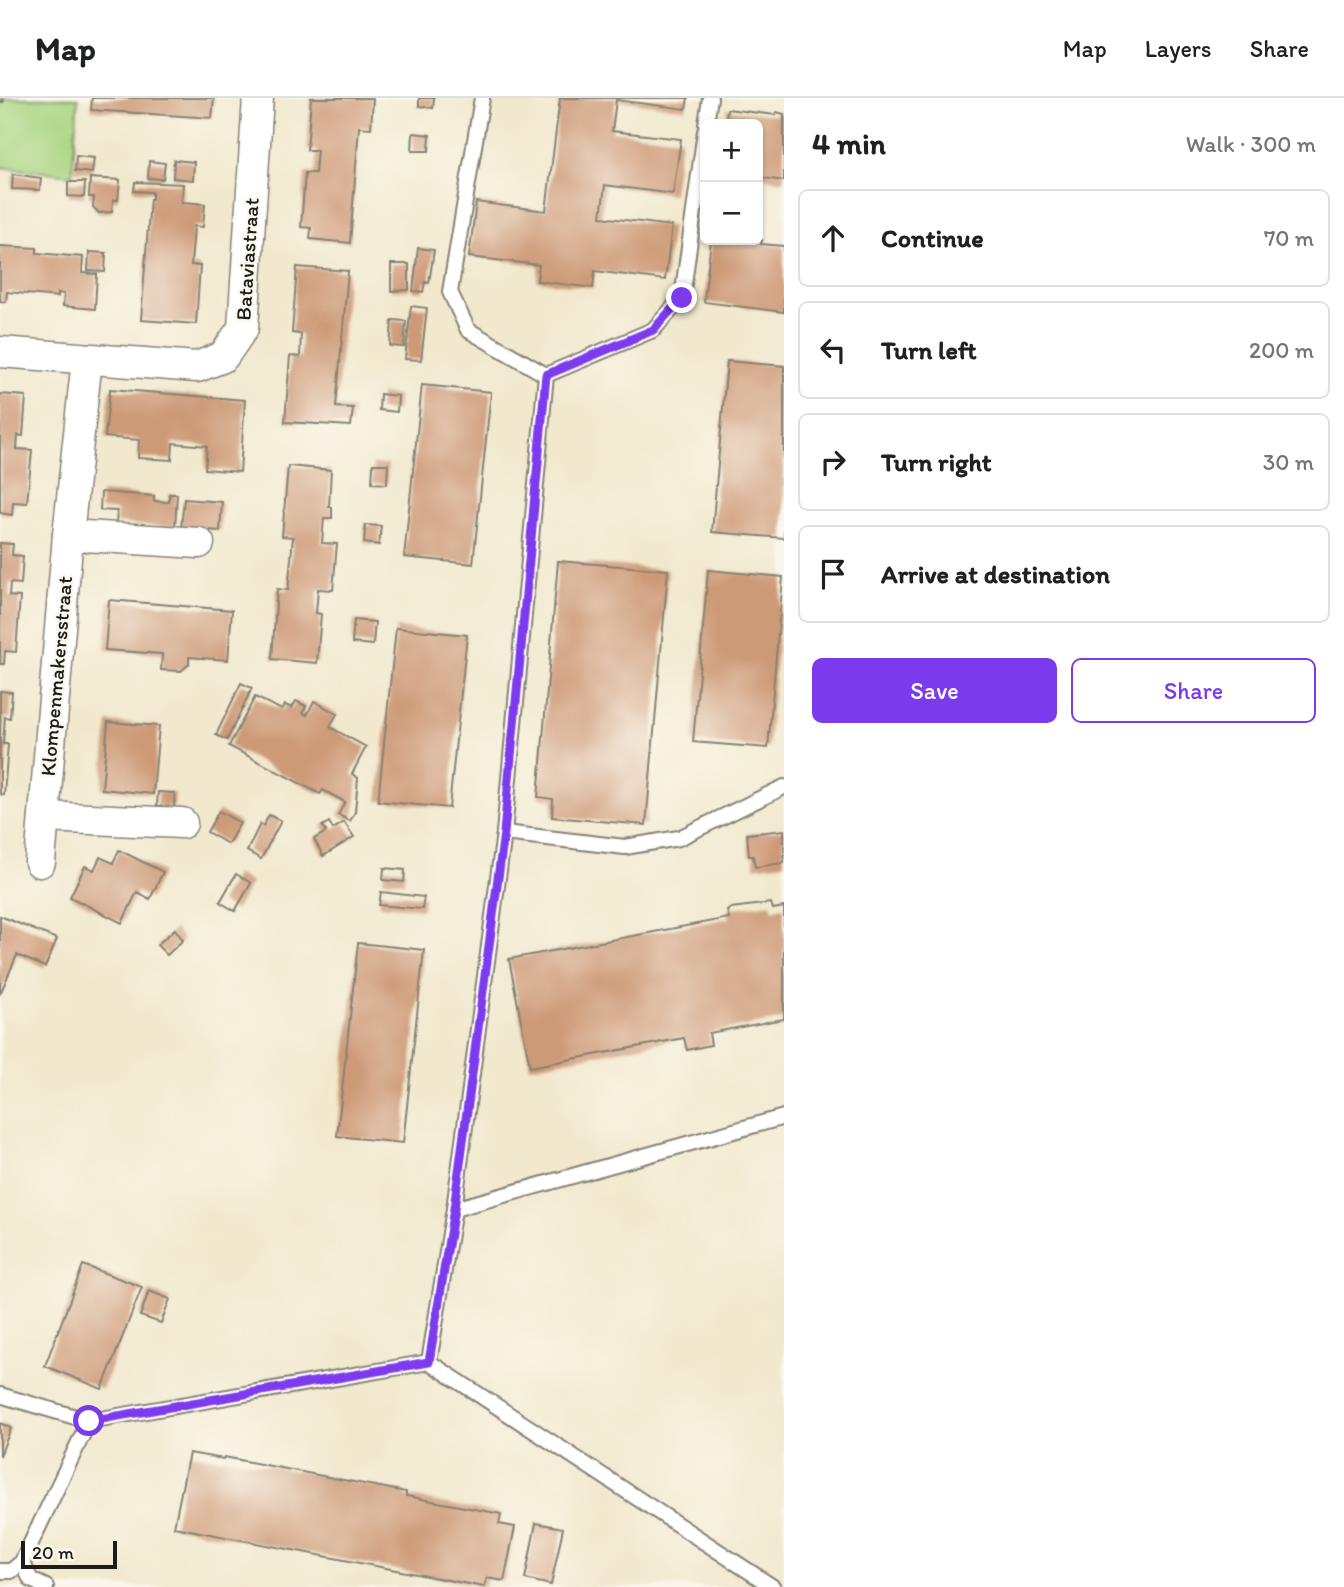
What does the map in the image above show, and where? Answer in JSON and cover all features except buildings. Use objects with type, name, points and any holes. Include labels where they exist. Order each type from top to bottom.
[{"type":"street","name":"Bataviastraat","points":[[0,352],[197,367],[223,357],[243,328],[258,98]]},
{"type":"street","name":"Klompenmakersstraat","points":[[40,862],[68,535],[87,359]]},
{"type":"street","points":[[68,535],[199,543]]},
{"type":"street","points":[[44,817],[183,823]]},
{"type":"lane","points":[[482,98],[450,292],[468,330],[546,375]]},
{"type":"lane","points":[[707,119],[710,98]]},
{"type":"lane","points":[[546,375],[653,330],[682,298],[700,167]]},
{"type":"lane","points":[[429,1362],[454,1209],[504,833],[546,375]]},
{"type":"lane","points":[[504,833],[625,847],[679,838],[784,787]]},
{"type":"lane","points":[[454,1209],[784,1117]]},
{"type":"lane","points":[[0,1395],[89,1421],[429,1362],[773,1587]]},
{"type":"lane","points":[[0,1571],[10,1571],[22,1562],[89,1421]]},
{"type":"lane","points":[[22,1562],[31,1580],[46,1587]]},
{"type":"path","points":[[0,102],[9,98]]},
{"type":"green space","points":[[0,98],[78,98],[72,175],[0,167]]},
{"type":"route","points":[[89,1421],[429,1362],[454,1209],[504,833],[546,375],[653,330],[682,298]]}]
